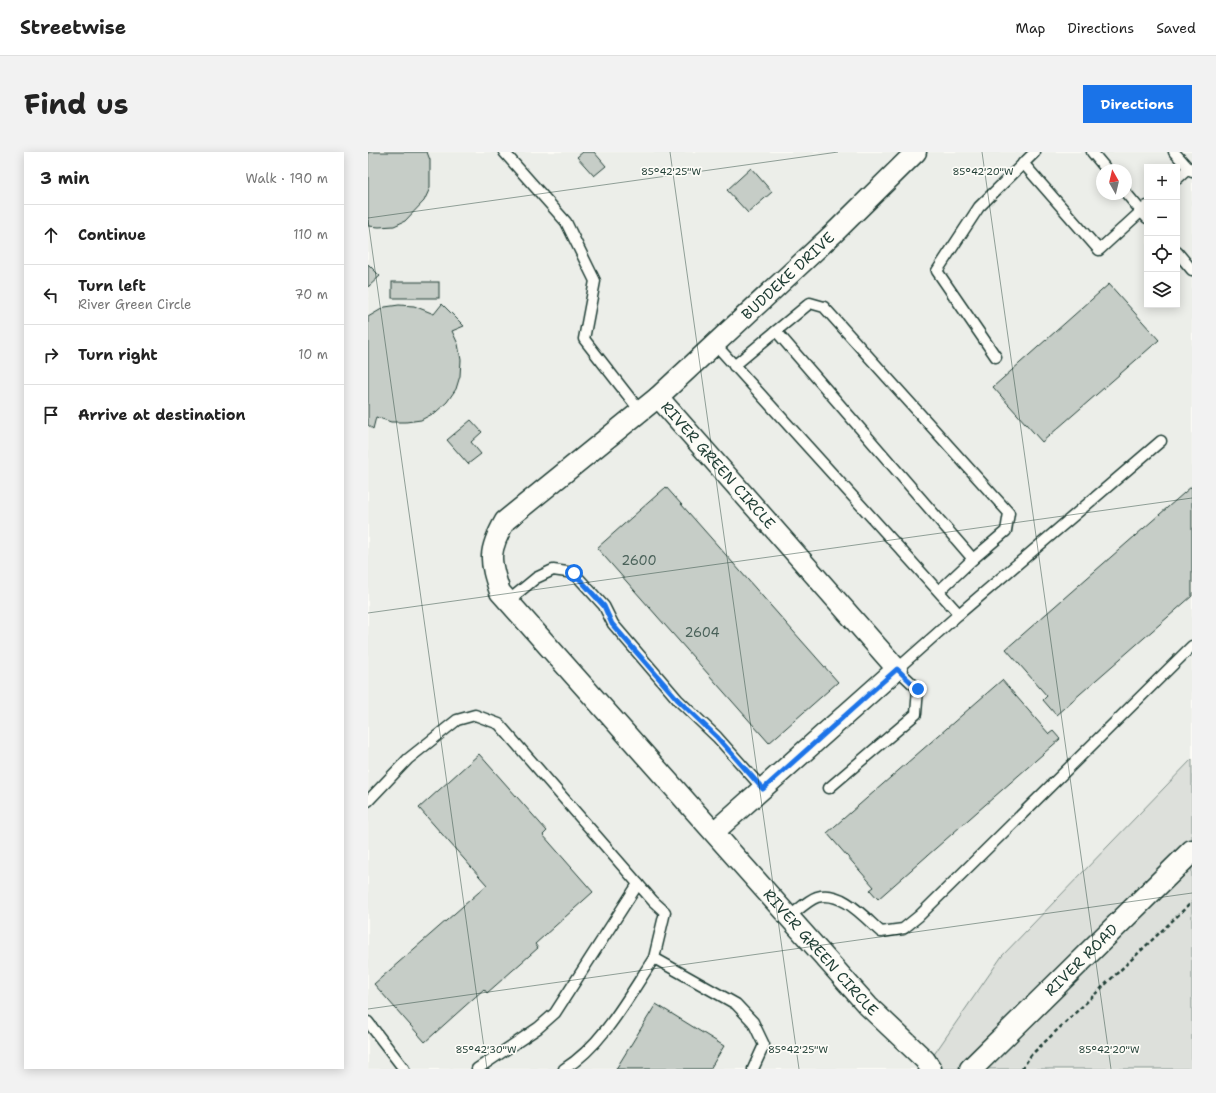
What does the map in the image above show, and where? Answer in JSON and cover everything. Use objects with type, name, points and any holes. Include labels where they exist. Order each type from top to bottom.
[{"type":"street","name":"BUDDEKE DRIVE","points":[[658,397],[834,233],[916,152]]},
{"type":"street","name":"RIVER GREEN CIRCLE","points":[[897,669],[658,397],[505,521],[493,542],[491,566],[500,592],[868,1006],[925,1060],[931,1069]]},
{"type":"street","points":[[714,832],[897,669]]},
{"type":"street","name":"RIVER ROAD","points":[[971,1069],[1192,851]]},
{"type":"lane","points":[[504,152],[566,222],[595,281],[584,339],[640,411]]},
{"type":"lane","points":[[996,357],[937,271],[979,207],[1035,152]]},
{"type":"lane","points":[[1092,152],[1102,164]]},
{"type":"lane","points":[[1174,152],[1190,170],[1180,177]]},
{"type":"lane","points":[[1023,163],[1099,250],[1144,213]]},
{"type":"lane","points":[[1132,199],[1144,211]]},
{"type":"lane","points":[[1180,256],[1192,270]]},
{"type":"lane","points":[[734,366],[810,302],[824,307],[1009,513],[1006,530],[938,591]]},
{"type":"lane","points":[[776,331],[973,559]]},
{"type":"lane","points":[[715,344],[959,614]]},
{"type":"lane","points":[[829,788],[916,714],[918,689],[897,669],[1161,441]]},
{"type":"lane","points":[[508,601],[536,578],[553,570],[574,573],[604,606],[612,624],[673,695],[717,737],[763,789]]},
{"type":"lane","points":[[789,916],[817,897],[832,896],[845,901],[881,932],[903,929],[919,916],[1192,646]]},
{"type":"lane","points":[[368,802],[408,759],[457,720],[475,715],[499,724],[638,884],[665,912],[654,958],[606,1030],[564,1069]]},
{"type":"lane","points":[[477,1069],[538,1028],[555,1014],[638,884]]},
{"type":"lane","points":[[654,958],[736,1004],[753,1022],[764,1045],[753,1069]]},
{"type":"lane","points":[[368,1022],[404,1069]]},
{"type":"path","points":[[1022,1069],[1031,1055],[1192,902]]},
{"type":"shaded area","points":[[368,152],[1192,152],[1192,810],[929,1069],[368,1069]]},
{"type":"shaded area","points":[[1192,759],[1192,1069],[924,1069],[1002,956]]},
{"type":"building","points":[[368,152],[427,152],[430,160],[430,188],[424,201],[405,221],[394,226],[368,226]]},
{"type":"building","points":[[583,152],[594,152],[606,166],[594,176],[577,157]]},
{"type":"building","points":[[751,168],[772,192],[748,213],[727,190]]},
{"type":"building","points":[[368,264],[380,276],[368,287]]},
{"type":"building","points":[[392,282],[439,282],[439,298],[392,298]]},
{"type":"building","points":[[1109,284],[1159,340],[1042,442],[993,387]]},
{"type":"building","points":[[442,304],[464,326],[452,331],[458,344],[461,360],[460,376],[456,389],[447,402],[436,412],[421,420],[391,422],[376,417],[373,429],[368,425],[368,317],[385,307],[399,305],[414,306],[434,314]]},
{"type":"building","points":[[471,420],[482,432],[471,442],[481,454],[468,464],[447,440]]},
{"type":"building","points":[[1192,486],[1192,596],[1056,715],[1043,700],[1047,696],[1006,649]]},
{"type":"building","points":[[666,487],[838,682],[769,743],[597,548]]},
{"type":"building","points":[[1002,680],[1049,734],[1053,731],[1060,739],[878,899],[870,890],[874,887],[827,833]]},
{"type":"building","points":[[479,754],[547,831],[543,835],[593,892],[535,944],[538,948],[487,993],[484,989],[425,1042],[374,984],[487,885],[419,808]]},
{"type":"building","points":[[656,1004],[724,1046],[710,1069],[616,1069]]},
{"type":"route","points":[[574,573],[604,606],[612,624],[678,700],[717,737],[763,789],[897,669],[918,689]]}]
